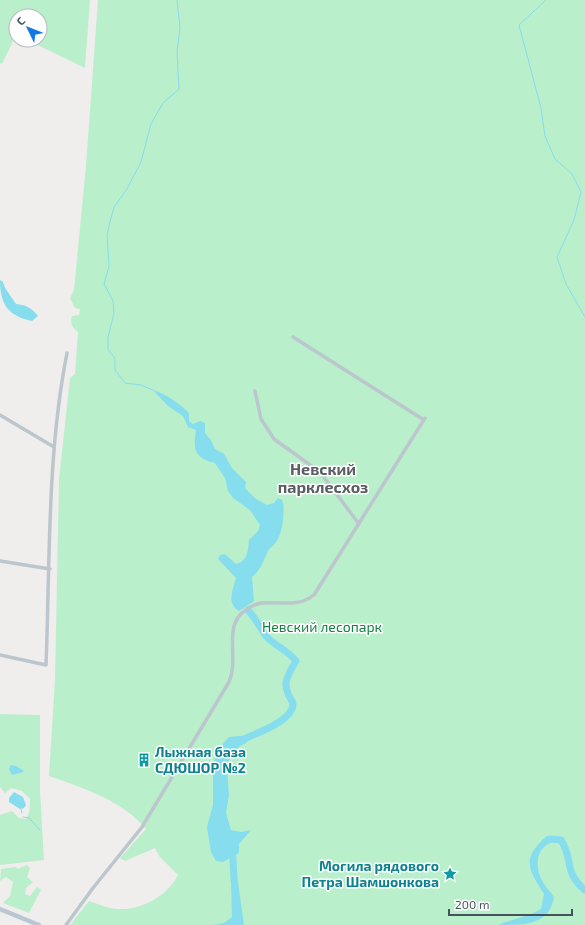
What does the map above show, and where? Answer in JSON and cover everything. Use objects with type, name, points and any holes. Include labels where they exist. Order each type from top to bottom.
[{"type":"main road","points":[[0,909],[39,925]]},
{"type":"street","points":[[66,925],[93,888],[142,827],[229,682],[234,666],[232,634],[234,623],[240,613],[253,605],[261,603],[299,603],[314,595],[424,419],[293,337]]},
{"type":"street","points":[[0,655],[46,666],[54,447],[59,390],[67,353]]},
{"type":"street","points":[[255,391],[261,419],[274,439],[320,472],[358,524]]},
{"type":"street","points":[[0,415],[54,447]]},
{"type":"street","points":[[0,561],[50,569]]},
{"type":"green space","points":[[0,0],[90,0],[85,68],[44,48],[48,48],[48,8],[8,8],[8,48],[10,48],[2,64],[0,63]]},
{"type":"green space","name":"Невский лесопарк","points":[[98,0],[585,0],[585,925],[70,925],[89,901],[115,909],[128,909],[136,907],[161,895],[173,883],[178,875],[159,856],[155,848],[125,861],[120,858],[146,829],[126,810],[114,803],[88,790],[49,776],[55,680],[59,479],[70,378],[75,374],[78,332],[74,329],[71,319],[72,316],[79,315],[80,309],[75,308],[70,298],[74,290],[86,166]]},
{"type":"green space","points":[[0,714],[40,715],[40,791],[44,860],[0,865],[0,815],[12,811],[19,818],[26,819],[30,807],[30,799],[22,791],[11,788],[5,793],[0,787]]},
{"type":"green space","points":[[27,865],[30,868],[27,877],[33,882],[26,888],[25,894],[30,896],[37,887],[41,890],[29,913],[3,903],[10,896],[13,882],[6,877],[0,881],[1,869],[15,867],[18,869]]},
{"type":"water","points":[[0,280],[3,282],[5,288],[16,304],[28,307],[38,316],[32,321],[17,316],[11,312],[4,302],[0,288]]},
{"type":"water","points":[[153,390],[167,396],[181,406],[189,413],[189,421],[193,424],[200,421],[205,423],[205,433],[211,440],[215,449],[224,454],[232,468],[246,482],[245,488],[256,499],[267,505],[274,503],[278,498],[282,500],[284,509],[280,534],[278,539],[268,551],[260,568],[252,577],[254,601],[239,611],[235,608],[232,600],[232,592],[236,578],[218,559],[220,555],[225,554],[236,564],[240,563],[247,555],[249,540],[258,531],[260,525],[250,510],[233,498],[228,491],[225,478],[215,463],[208,461],[196,452],[196,430],[188,427],[183,416],[168,406]]},
{"type":"water","points":[[250,736],[246,743],[231,754],[227,768],[229,795],[226,813],[231,830],[241,832],[251,830],[239,844],[239,853],[223,862],[216,861],[211,852],[207,827],[213,805],[213,763],[221,746],[229,737]]},
{"type":"water","points":[[11,765],[24,771],[12,775],[9,769]]},
{"type":"water","points":[[14,792],[23,797],[26,805],[24,808],[20,809],[9,802],[9,798]]},
{"type":"water","points":[[547,836],[558,836],[561,840],[549,843],[545,846],[541,850],[538,860],[540,876],[543,883],[554,897],[551,906],[547,913],[535,922],[518,925],[498,925],[541,909],[544,894],[531,870],[530,857],[533,851]]},
{"type":"water","points":[[232,871],[238,882],[244,925],[213,925],[224,923],[232,917]]},
{"type":"waterway","points":[[153,390],[141,385],[125,383],[115,370],[115,358],[108,350],[108,337],[114,313],[113,301],[104,284],[109,266],[107,235],[114,207],[127,189],[141,162],[151,124],[163,103],[179,89],[177,52],[180,28],[177,0]]},
{"type":"waterway","points":[[546,0],[519,25],[541,108],[545,136],[555,159],[572,174],[581,192],[574,220],[557,257],[566,284],[585,317]]},
{"type":"waterway","points":[[242,740],[273,726],[281,721],[292,709],[293,703],[289,697],[286,682],[287,677],[296,661],[266,636],[248,610]]},
{"type":"waterway","points":[[21,809],[22,813]]},
{"type":"waterway","points":[[23,817],[29,818],[40,830]]},
{"type":"waterway","points":[[551,839],[561,840],[565,847],[571,872],[578,884],[585,890]]},
{"type":"waterway","points":[[228,849],[233,858],[234,880]]},
{"type":"place","name":"Лыжная база СДЮШОР №2","points":[[144,760]]},
{"type":"place","name":"Могила рядового Петра Шамшонкова","points":[[450,874]]},
{"type":"district","name":"Невский парклесхоз","points":[[323,478]]}]
